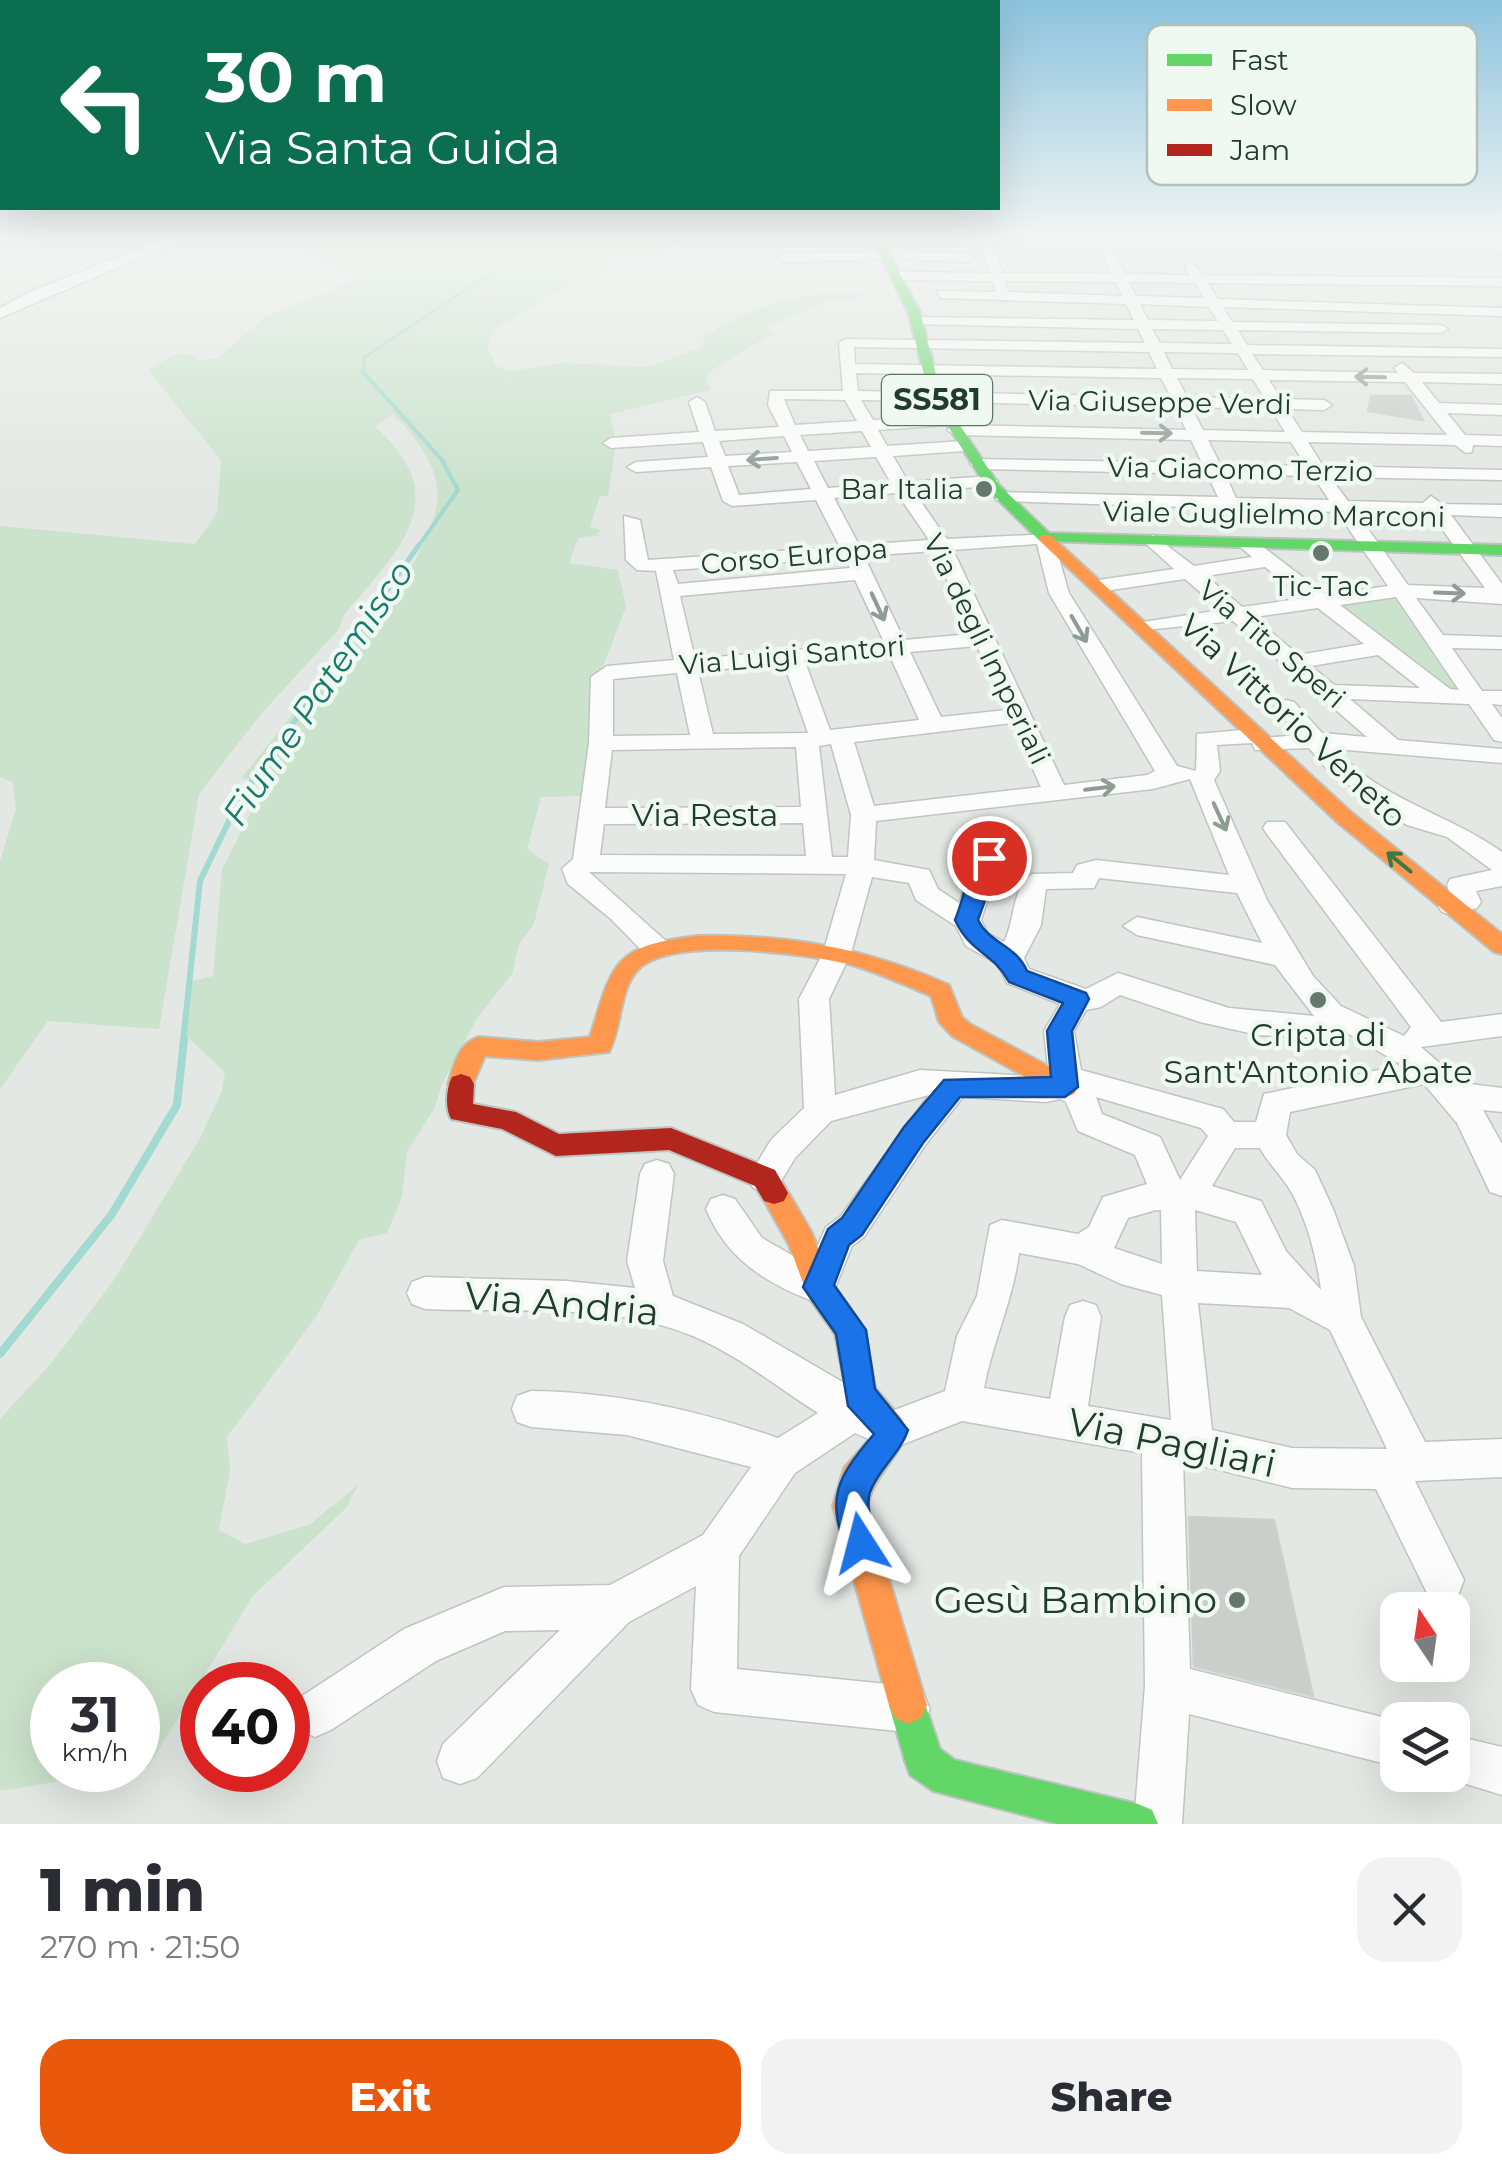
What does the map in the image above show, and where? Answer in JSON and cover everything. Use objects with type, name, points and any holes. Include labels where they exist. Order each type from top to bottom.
[{"type":"street","name":"Via degli Imperiali","points":[[864,320],[846,342],[851,396],[902,488],[940,543],[1056,794]]},
{"type":"street","name":"SS581","points":[[913,320],[936,398],[973,456],[1045,538]]},
{"type":"street","points":[[971,320],[1016,346],[1502,354]]},
{"type":"street","points":[[1006,320],[1463,330]]},
{"type":"street","points":[[1075,320],[1148,501]]},
{"type":"street","points":[[1142,320],[1230,503]]},
{"type":"street","points":[[1223,320],[1317,470],[1374,547],[1398,591],[1502,735]]},
{"type":"street","points":[[1291,320],[1334,376]]},
{"type":"street","points":[[1362,320],[1460,440],[1495,474],[1502,491]]},
{"type":"street","points":[[1434,320],[1462,353],[1496,379],[1502,393]]},
{"type":"street","points":[[1011,322],[1050,466]]},
{"type":"street","points":[[849,368],[1496,379]]},
{"type":"street","points":[[1302,375],[1344,436]]},
{"type":"street","name":"Via Giuseppe Verdi","points":[[790,430],[776,405],[776,394],[1324,404]]},
{"type":"street","points":[[697,402],[732,500],[902,488],[973,456],[1042,432],[1502,441]]},
{"type":"street","points":[[1436,408],[1502,410]]},
{"type":"street","points":[[611,443],[866,424],[1116,500],[1502,511]]},
{"type":"street","points":[[790,430],[934,727]]},
{"type":"street","points":[[1386,439],[1501,596]]},
{"type":"street","points":[[636,467],[880,450],[973,456]]},
{"type":"street","name":"Via Giacomo Terzio","points":[[973,456],[1050,466],[1495,474]]},
{"type":"street","points":[[1116,500],[1143,541]]},
{"type":"street","points":[[1198,502],[1218,542]]},
{"type":"street","points":[[631,520],[636,560],[644,566],[662,566],[703,741]]},
{"type":"street","points":[[1045,538],[1058,593],[1168,772],[1202,780]]},
{"type":"street","name":"Viale Guglielmo Marconi","points":[[1045,538],[1502,550]]},
{"type":"street","name":"Corso Europa","points":[[662,566],[1045,538]]},
{"type":"street","name":"Via Vittorio Veneto","points":[[1045,538],[1258,740],[1502,946]]},
{"type":"street","name":"Via Tito Speri","points":[[1143,541],[1188,573],[1392,747]]},
{"type":"street","points":[[1247,544],[1442,695]]},
{"type":"street","points":[[1098,586],[1268,561]]},
{"type":"street","points":[[670,591],[862,573]]},
{"type":"street","points":[[1143,627],[1398,591],[1501,596]]},
{"type":"street","name":"Via Luigi Santori","points":[[600,744],[602,677],[617,671],[985,639]]},
{"type":"street","points":[[1433,641],[1502,643]]},
{"type":"street","points":[[1294,662],[1382,648]]},
{"type":"street","points":[[791,654],[823,739],[864,815],[858,879],[836,953],[814,999],[820,1112]]},
{"type":"street","points":[[1330,692],[1502,698]]},
{"type":"street","points":[[1286,706],[1334,762],[1416,819],[1456,831],[1502,865]]},
{"type":"street","points":[[586,863],[600,744],[823,739],[1020,715]]},
{"type":"street","points":[[820,865],[817,815],[823,739]]},
{"type":"street","points":[[1202,780],[1208,771],[1205,739],[1316,740],[1502,756]]},
{"type":"street","points":[[864,815],[1153,782],[1168,772]]},
{"type":"street","points":[[1202,780],[1231,840],[1244,885],[1286,958],[1323,1007],[1344,1024]]},
{"type":"street","name":"Via Resta","points":[[592,816],[817,815]]},
{"type":"street","points":[[1276,828],[1434,1034]]},
{"type":"street","points":[[967,920],[981,886],[982,866],[997,848]]},
{"type":"street","points":[[656,949],[621,912],[578,878],[576,869],[586,863],[820,865],[858,879],[920,876],[926,894],[967,920],[976,939],[1010,958],[1017,976],[1091,996]]},
{"type":"street","points":[[1010,958],[1027,926],[1033,885],[1040,880],[1085,882],[1086,871],[1096,868],[1244,885]]},
{"type":"street","points":[[1452,906],[1467,902],[1460,885],[1502,877]]},
{"type":"street","points":[[1137,926],[1286,958]]},
{"type":"street","points":[[891,1430],[860,1396],[850,1330],[818,1287],[802,1242],[766,1178],[672,1139],[556,1145],[507,1118],[460,1112],[458,1094],[467,1057],[479,1046],[538,1051],[600,1045],[627,966],[656,949],[736,947],[836,953],[905,974],[941,991],[951,1022],[961,1030],[1079,1094],[1089,1122],[1148,1146],[1166,1189],[1249,1211],[1274,1270],[1294,1292],[1322,1312],[1343,1318]]},
{"type":"street","points":[[1065,1087],[1059,1031],[1091,996],[1118,983],[1199,1013],[1256,1022],[1365,1027],[1432,1071],[1458,1095],[1502,1182]]},
{"type":"street","points":[[1388,1040],[1502,1025]]},
{"type":"street","points":[[1432,1071],[1275,1104],[1270,1135],[1285,1162],[1303,1180],[1316,1210],[1336,1266],[1343,1318],[1443,1580]]},
{"type":"street","points":[[766,1178],[783,1148],[820,1112],[910,1084],[953,1088],[1065,1087],[1087,1080],[1127,1097],[1212,1118],[1226,1135]]},
{"type":"street","points":[[818,1287],[838,1237],[852,1227],[914,1135],[953,1088]]},
{"type":"street","points":[[1458,1095],[1502,1100]]},
{"type":"street","points":[[1226,1135],[1270,1135]]},
{"type":"street","points":[[1158,1824],[1168,1686],[1184,1194],[1226,1135]]},
{"type":"street","points":[[657,1174],[645,1261],[658,1307]]},
{"type":"street","points":[[1083,1250],[1102,1237],[1115,1208],[1156,1196],[1184,1194]]},
{"type":"street","points":[[723,1209],[731,1233],[744,1248],[818,1287]]},
{"type":"street","points":[[962,1404],[976,1336],[1000,1278],[1002,1236],[1083,1250],[1134,1273],[1210,1290],[1294,1292]]},
{"type":"street","name":"Via Andria","points":[[425,1293],[597,1299],[658,1307],[744,1342],[850,1414]]},
{"type":"street","points":[[1066,1420],[1084,1317]]},
{"type":"street","name":"Via Pagliari","points":[[891,1430],[962,1404],[1178,1441],[1292,1468],[1502,1458]]},
{"type":"street","points":[[531,1409],[583,1408],[716,1436],[781,1459]]},
{"type":"street","points":[[460,1761],[614,1607],[718,1550],[781,1459],[850,1414],[891,1430]]},
{"type":"street","points":[[891,1430],[887,1443],[856,1480],[850,1506],[924,1760],[948,1777],[1138,1824]]},
{"type":"street","points":[[718,1550],[714,1689],[907,1709]]},
{"type":"street","points":[[314,1714],[420,1645],[504,1609],[614,1607]]},
{"type":"street","points":[[1168,1686],[1380,1739]]},
{"type":"street","points":[[1470,1763],[1502,1771]]},
{"type":"green space","points":[[261,320],[510,320],[495,329],[487,345],[496,366],[509,371],[561,363],[648,367],[702,347],[704,338],[734,320],[784,320],[766,331],[773,333],[706,374],[710,390],[610,414],[616,444],[608,496],[600,496],[590,527],[602,531],[596,533],[601,535],[578,538],[569,563],[618,570],[626,607],[597,682],[586,796],[541,797],[527,849],[549,864],[534,924],[519,944],[512,974],[478,1017],[442,1084],[435,1107],[407,1152],[402,1197],[387,1233],[359,1240],[316,1317],[227,1437],[230,1470],[219,1530],[245,1544],[309,1525],[358,1485],[346,1508],[253,1596],[212,1662],[180,1662],[180,1715],[160,1747],[160,1662],[30,1662],[30,1786],[0,1791],[0,1419],[53,1361],[114,1280],[199,1140],[222,1091],[225,1073],[187,1036],[186,983],[213,976],[222,869],[266,782],[241,778],[409,571],[436,506],[433,471],[425,454],[393,414],[375,427],[400,453],[412,478],[415,502],[410,524],[399,547],[344,615],[338,630],[261,714],[199,794],[159,1029],[48,1021],[0,1089],[0,861],[16,809],[12,782],[0,777],[0,526],[195,544],[217,513],[221,460],[148,370],[179,354],[199,360],[218,358]]},
{"type":"green space","points":[[1393,596],[1461,689],[1440,689],[1335,604]]},
{"type":"building","points":[[1371,396],[1411,396],[1423,420],[1368,411]]},
{"type":"building","name":"Gesù Bambino","points":[[1189,1517],[1274,1520],[1313,1696],[1194,1666]]},
{"type":"waterway","name":"Fiume Patemisco","points":[[363,372],[365,357],[420,320]]},
{"type":"waterway","name":"Fiume Patemisco","points":[[363,372],[442,460],[458,490],[417,548]]},
{"type":"waterway","name":"Fiume Patemisco","points":[[263,766],[419,545]]},
{"type":"waterway","name":"Fiume Patemisco","points":[[183,1042],[200,881],[239,800],[264,764]]},
{"type":"waterway","name":"Fiume Patemisco","points":[[0,1354],[112,1214],[177,1105],[184,1039]]},
{"type":"traffic: fast","points":[[916,320],[936,398],[994,488],[1045,538],[1502,550]]},
{"type":"traffic: fast","points":[[908,1705],[924,1761],[947,1777],[1138,1824]]},
{"type":"traffic: slow","points":[[1045,538],[1344,817],[1502,946]]},
{"type":"traffic: slow","points":[[461,1084],[468,1060],[479,1046],[538,1051],[600,1045],[628,965],[644,954],[668,947],[729,943],[839,954],[916,980],[941,991],[951,1022],[961,1030],[1065,1087]]},
{"type":"traffic: slow","points":[[774,1193],[802,1242],[818,1287],[850,1330],[860,1395],[891,1430],[887,1443],[856,1480],[850,1506],[908,1705]]},
{"type":"traffic: jam","points":[[461,1084],[460,1112],[507,1119],[556,1145],[671,1139],[765,1178],[774,1193]]},
{"type":"place","name":"Bar Italia","points":[[984,489]]},
{"type":"place","name":"Tic-Tac","points":[[1321,553]]},
{"type":"place","name":"Cripta di Sant'Antonio Abate","points":[[1318,1000]]},
{"type":"place","name":"Gesù Bambino","points":[[1237,1600]]},
{"type":"route","points":[[861,1543],[850,1506],[856,1480],[887,1443],[891,1430],[860,1396],[850,1330],[818,1287],[838,1237],[852,1227],[914,1135],[953,1088],[1065,1087],[1065,1052],[1059,1031],[1077,999],[1017,976],[1010,958],[976,939],[967,920],[981,886],[982,866],[989,858]]}]
